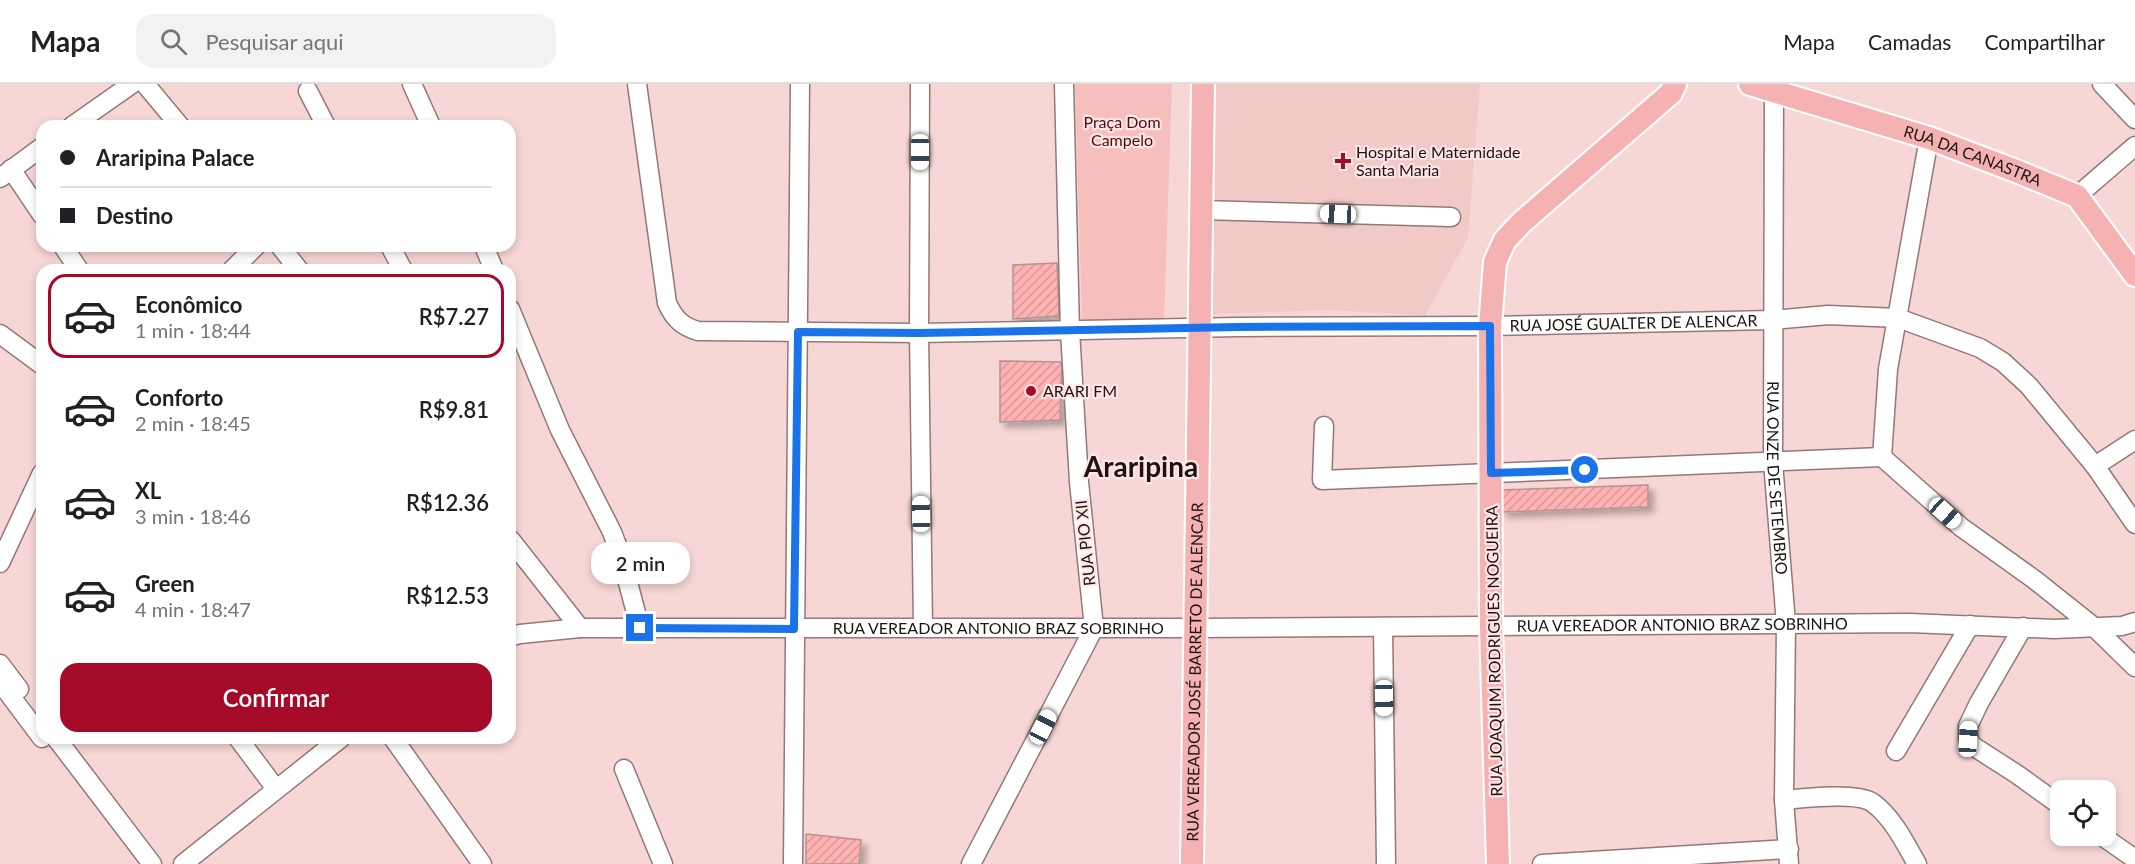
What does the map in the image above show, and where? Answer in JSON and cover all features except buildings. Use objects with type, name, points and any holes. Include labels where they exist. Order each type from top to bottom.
[{"type":"main road","name":"RUA VEREADOR JOSÉ BARRETO DE ALENCAR","points":[[1192,864],[1203,84]]},
{"type":"main road","name":"RUA JOAQUIM RODRIGUES NOGUEIRA","points":[[1498,864],[1491,626],[1490,326],[1495,262],[1505,240],[1522,222],[1671,93],[1675,84]]},
{"type":"main road","name":"RUA DA CANASTRA","points":[[1750,84],[1774,88],[1929,138],[2077,196]]},
{"type":"main road","points":[[2077,196],[2135,275]]},
{"type":"street","points":[[81,120],[132,84]]},
{"type":"street","points":[[145,84],[175,120]]},
{"type":"street","points":[[412,84],[428,120]]},
{"type":"street","name":"RUA JOSÉ GUALTER DE ALENCAR","points":[[637,84],[667,303],[673,317],[686,328],[698,332],[919,333],[1490,326],[1772,320],[1828,315],[1898,318],[1980,348],[2003,363],[2030,386],[2095,466],[2135,524]]},
{"type":"street","points":[[793,864],[800,84]]},
{"type":"street","points":[[920,84],[919,333],[923,627]]},
{"type":"street","name":"RUA PIO XII","points":[[1064,84],[1070,331],[1079,482],[1094,628]]},
{"type":"street","points":[[2102,84],[2135,119]]},
{"type":"street","name":"RUA ONZE DE SETEMBRO","points":[[1774,88],[1773,462],[1786,624],[1784,800],[1789,856]]},
{"type":"street","points":[[308,91],[323,120]]},
{"type":"street","points":[[1882,457],[1888,369],[1929,138]]},
{"type":"street","points":[[2077,196],[2135,146]]},
{"type":"street","points":[[36,151],[5,173],[36,208]]},
{"type":"street","points":[[1202,210],[1451,217]]},
{"type":"street","points":[[238,264],[250,252]]},
{"type":"street","points":[[285,252],[294,264]]},
{"type":"street","points":[[516,324],[560,430],[612,532],[621,556],[640,628]]},
{"type":"street","points":[[0,334],[36,361]]},
{"type":"street","points":[[1324,426],[1322,480],[1882,457],[1961,527],[2094,627],[2135,668]]},
{"type":"street","points":[[2095,466],[2135,440]]},
{"type":"street","points":[[0,563],[36,485]]},
{"type":"street","points":[[516,547],[580,628]]},
{"type":"street","name":"RUA VEREADOR ANTONIO BRAZ SOBRINHO","points":[[516,635],[580,628],[1196,628],[1910,623],[2054,629],[2122,626],[2135,622]]},
{"type":"street","points":[[1896,751],[1970,625]]},
{"type":"street","points":[[1383,627],[1386,864]]},
{"type":"street","points":[[2022,627],[1979,703],[1968,726],[1968,739],[1973,746],[2050,798]]},
{"type":"street","points":[[971,864],[1094,628]]},
{"type":"street","points":[[0,664],[36,711]]},
{"type":"street","points":[[0,682],[36,730]]},
{"type":"street","points":[[46,744],[136,864]]},
{"type":"street","points":[[61,744],[152,864]]},
{"type":"street","points":[[242,744],[276,789]]},
{"type":"street","points":[[183,864],[333,744]]},
{"type":"street","points":[[397,744],[482,864]]},
{"type":"street","points":[[624,769],[663,864]]},
{"type":"street","points":[[1784,800],[1829,796],[1871,801],[1896,829],[1917,864]]},
{"type":"street","points":[[2116,846],[2135,860]]},
{"type":"street","points":[[1542,864],[1789,856]]},
{"type":"shaded area","name":"Hospital e Maternidade Santa Maria","points":[[1214,84],[1480,84],[1468,238],[1425,315],[1325,310],[1210,314]]},
{"type":"green space","name":"Praça Dom Campelo","points":[[1075,84],[1172,84],[1164,320],[1082,320]]},
{"type":"place","name":"Hospital e Maternidade Santa Maria","points":[[1343,161]]},
{"type":"place","name":"ARARI FM","points":[[1031,391]]},
{"type":"district","name":"Araripina","points":[[1141,467]]},
{"type":"route","points":[[640,628],[794,629],[798,332],[919,333],[1238,327],[1490,326],[1491,473],[1585,470]]}]
